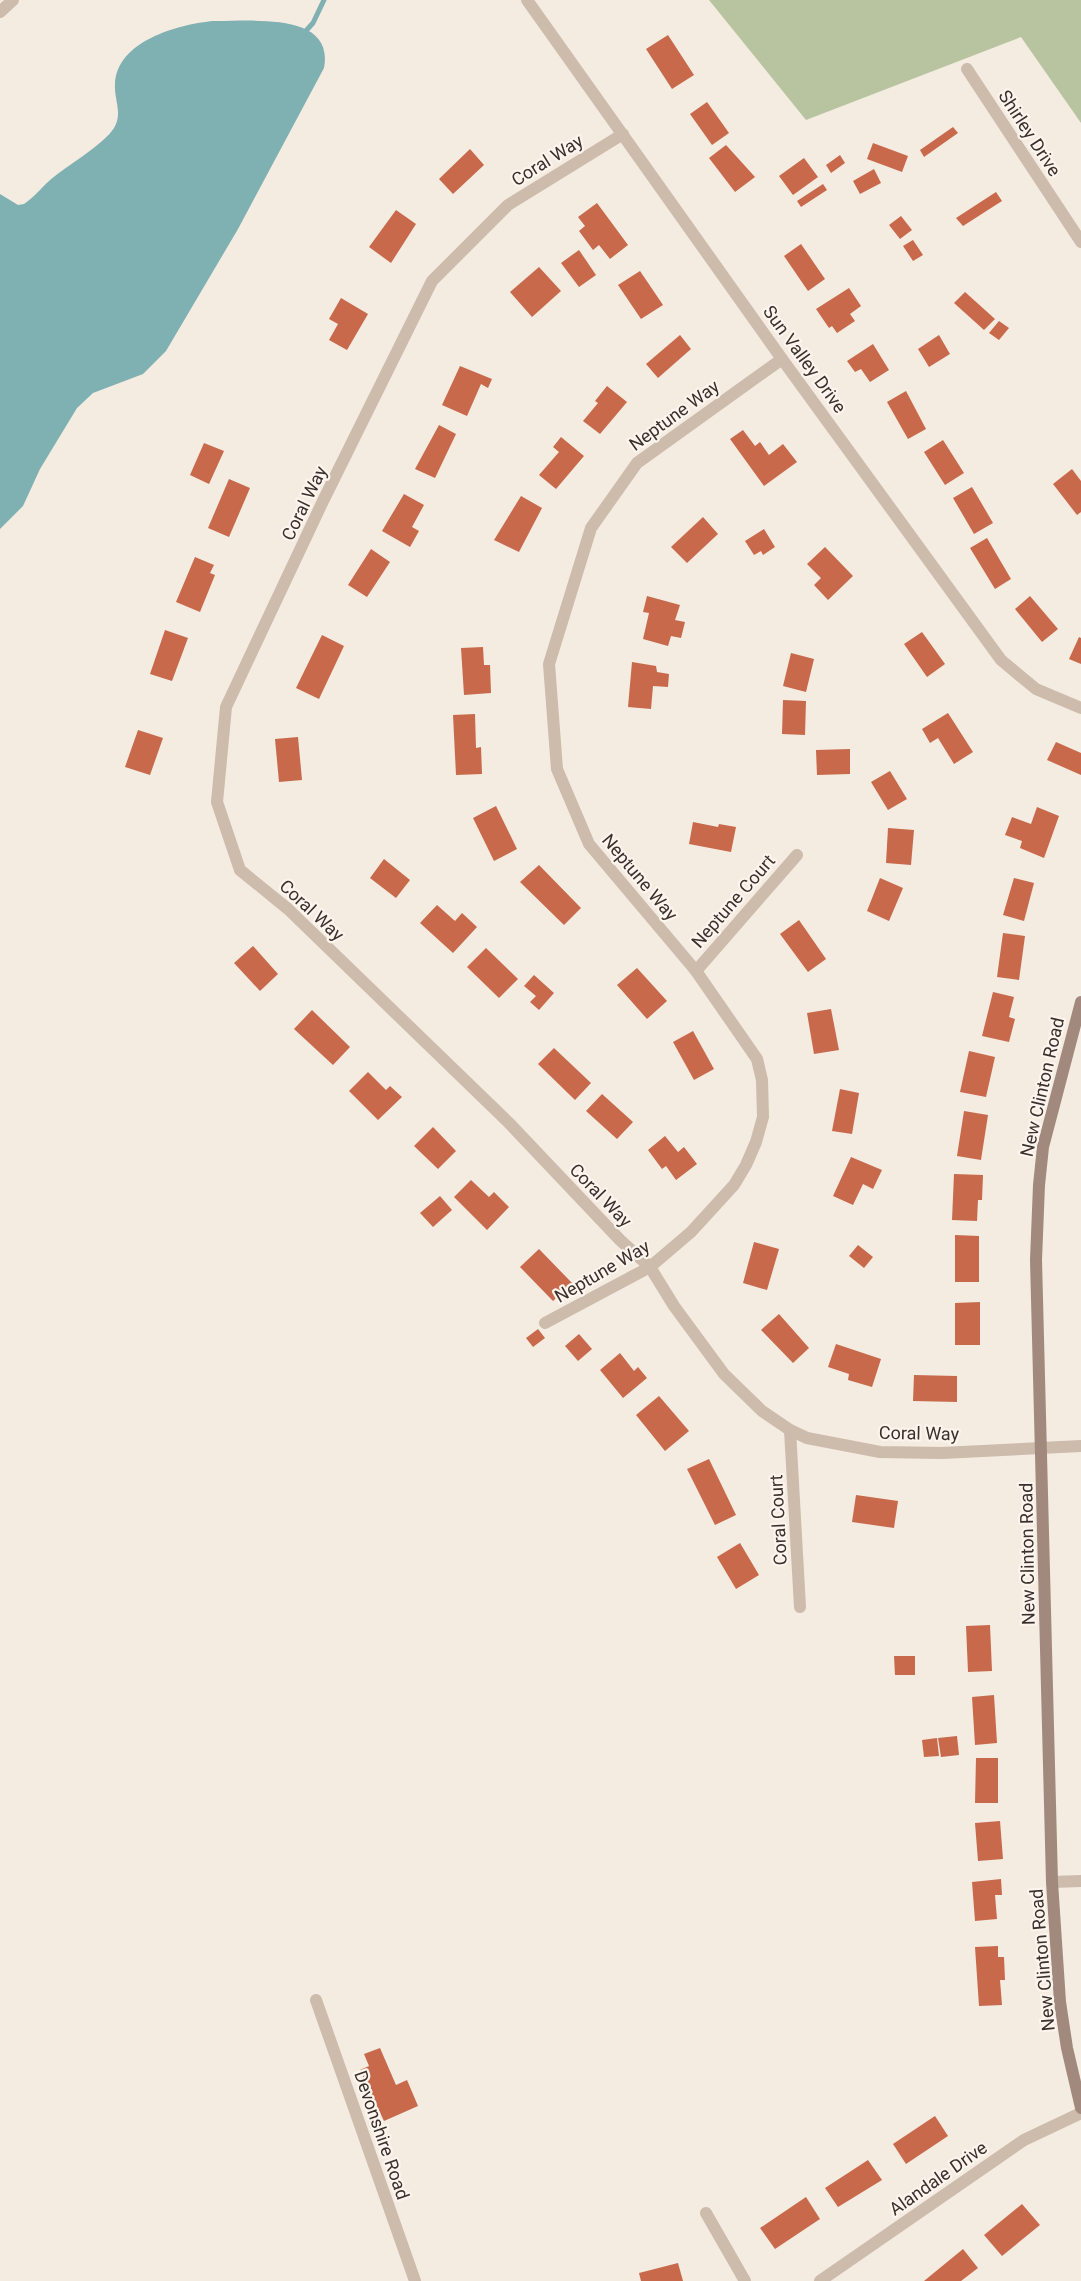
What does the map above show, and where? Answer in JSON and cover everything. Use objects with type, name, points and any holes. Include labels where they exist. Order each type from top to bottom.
[{"type":"street","points":[[0,12],[13,0]]},
{"type":"street","name":"Sun Valley Drive","points":[[527,0],[782,359],[1001,660],[1036,689],[1081,708]]},
{"type":"street","name":"Shirley Drive","points":[[967,69],[1081,242]]},
{"type":"street","name":"Coral Way","points":[[623,134],[508,205],[432,281],[328,492],[226,707],[217,802],[240,870],[288,909],[508,1123],[620,1240],[650,1268],[674,1306],[724,1374],[762,1411],[790,1430],[807,1438],[880,1452],[942,1453],[1081,1446]]},
{"type":"street","name":"Neptune Way","points":[[545,1323],[650,1268],[691,1232],[734,1185],[746,1165],[756,1142],[763,1117],[762,1080],[757,1059],[696,970],[589,844],[557,769],[549,664],[590,528],[637,463],[782,359]]},
{"type":"street","name":"Neptune Court","points":[[696,970],[797,855]]},
{"type":"street","name":"New Clinton Road","points":[[1081,1002],[1043,1147],[1039,1184],[1036,1260],[1052,1882],[1060,2002],[1067,2048],[1081,2108]]},
{"type":"street","name":"Coral Court","points":[[790,1430],[800,1607]]},
{"type":"street","points":[[1052,1882],[1081,1880]]},
{"type":"street","name":"Devonshire Road","points":[[316,2000],[415,2281]]},
{"type":"street","name":"Alandale Drive","points":[[820,2281],[1024,2140],[1081,2113]]},
{"type":"street","points":[[706,2213],[745,2281]]},
{"type":"green space","points":[[709,0],[1081,0],[1081,123],[1021,37],[806,120]]},
{"type":"water","points":[[212,21],[266,21],[286,23],[303,28],[316,36],[324,49],[324,68],[238,229],[166,351],[143,374],[93,393],[77,408],[40,469],[23,506],[0,529],[0,194],[18,205],[24,204],[51,179],[103,141],[117,122],[118,112],[115,84],[118,69],[137,46],[166,31]]},
{"type":"building","points":[[668,35],[694,75],[672,89],[646,49]]},
{"type":"building","points":[[707,102],[729,133],[712,145],[690,114]]},
{"type":"building","points":[[953,127],[958,133],[924,157],[920,150]]},
{"type":"building","points":[[873,143],[908,156],[902,172],[867,159]]},
{"type":"building","points":[[726,145],[755,177],[735,192],[709,158]]},
{"type":"building","points":[[470,149],[484,165],[453,194],[439,179]]},
{"type":"building","points":[[840,155],[845,163],[831,173],[826,165]]},
{"type":"building","points":[[804,158],[818,177],[793,195],[779,176]]},
{"type":"building","points":[[874,169],[881,183],[860,194],[853,181]]},
{"type":"building","points":[[823,184],[827,190],[801,207],[797,201]]},
{"type":"building","points":[[996,192],[1002,201],[963,226],[956,218]]},
{"type":"building","points":[[597,203],[628,245],[610,259],[599,245],[593,250],[579,231],[585,226],[578,217]]},
{"type":"building","points":[[396,210],[416,224],[391,263],[369,247]]},
{"type":"building","points":[[901,216],[912,230],[900,239],[889,225]]},
{"type":"building","points":[[913,240],[923,255],[913,261],[903,246]]},
{"type":"building","points":[[801,244],[825,279],[808,291],[784,256]]},
{"type":"building","points":[[579,250],[596,275],[579,287],[561,263]]},
{"type":"building","points":[[539,267],[561,291],[532,317],[510,292]]},
{"type":"building","points":[[640,271],[663,305],[641,319],[618,285]]},
{"type":"building","points":[[849,288],[861,306],[850,314],[855,321],[837,333],[832,326],[829,328],[816,309]]},
{"type":"building","points":[[965,292],[995,319],[984,330],[954,303]]},
{"type":"building","points":[[341,298],[368,314],[347,350],[329,340],[338,324],[329,319]]},
{"type":"building","points":[[999,321],[1009,328],[999,340],[989,333]]},
{"type":"building","points":[[680,335],[691,349],[658,378],[646,364]]},
{"type":"building","points":[[939,335],[950,354],[929,367],[918,349]]},
{"type":"building","points":[[873,344],[889,370],[870,382],[861,369],[855,372],[847,361]]},
{"type":"building","points":[[460,366],[492,379],[488,388],[481,384],[467,416],[442,405]]},
{"type":"building","points":[[607,386],[627,402],[600,434],[583,421],[598,403],[595,401]]},
{"type":"building","points":[[906,391],[926,429],[908,439],[887,402]]},
{"type":"building","points":[[439,425],[456,434],[435,478],[415,469]]},
{"type":"building","points":[[743,430],[755,446],[760,442],[769,455],[783,444],[797,462],[764,486],[730,439]]},
{"type":"building","points":[[561,437],[584,456],[556,489],[539,475],[559,452],[553,447]]},
{"type":"building","points":[[943,440],[964,473],[945,485],[924,452]]},
{"type":"building","points":[[204,443],[224,451],[209,484],[190,475]]},
{"type":"building","points":[[1072,469],[1081,481],[1081,512],[1077,515],[1053,484]]},
{"type":"building","points":[[229,479],[250,488],[229,537],[208,528]]},
{"type":"building","points":[[972,487],[993,523],[974,534],[953,498]]},
{"type":"building","points":[[404,494],[424,505],[412,527],[419,531],[410,547],[382,531]]},
{"type":"building","points":[[521,496],[542,508],[519,552],[494,540]]},
{"type":"building","points":[[703,517],[718,534],[687,563],[671,547]]},
{"type":"building","points":[[764,529],[775,547],[763,555],[761,551],[754,555],[745,541]]},
{"type":"building","points":[[987,538],[1011,579],[995,589],[970,548]]},
{"type":"building","points":[[825,547],[853,576],[828,600],[814,585],[821,578],[807,564]]},
{"type":"building","points":[[371,549],[390,562],[367,597],[348,585]]},
{"type":"building","points":[[195,557],[214,565],[210,573],[215,575],[200,612],[176,602]]},
{"type":"building","points":[[647,596],[680,605],[675,620],[685,622],[681,638],[671,636],[668,646],[643,639],[649,613],[643,612]]},
{"type":"building","points":[[1030,596],[1058,629],[1042,642],[1015,609]]},
{"type":"building","points":[[165,630],[188,638],[172,681],[150,674]]},
{"type":"building","points":[[922,632],[945,664],[927,677],[904,644]]},
{"type":"building","points":[[322,635],[344,646],[319,699],[296,688]]},
{"type":"building","points":[[1079,637],[1081,638],[1081,664],[1069,659]]},
{"type":"building","points":[[483,647],[484,665],[490,665],[491,693],[464,695],[461,648]]},
{"type":"building","points":[[791,653],[814,659],[806,692],[783,686]]},
{"type":"building","points":[[632,662],[656,666],[657,672],[669,674],[668,687],[653,686],[651,709],[628,707]]},
{"type":"building","points":[[783,700],[806,701],[805,735],[782,734]]},
{"type":"building","points":[[948,713],[973,752],[954,764],[938,738],[930,743],[922,729]]},
{"type":"building","points":[[475,714],[476,748],[481,747],[482,774],[456,775],[453,715]]},
{"type":"building","points":[[138,730],[163,738],[150,775],[125,767]]},
{"type":"building","points":[[298,737],[302,780],[279,782],[275,739]]},
{"type":"building","points":[[1056,742],[1081,753],[1081,775],[1047,760]]},
{"type":"building","points":[[850,749],[850,774],[817,775],[816,750]]},
{"type":"building","points":[[890,771],[907,799],[888,810],[871,782]]},
{"type":"building","points":[[496,806],[517,849],[494,861],[473,818]]},
{"type":"building","points":[[1037,807],[1059,816],[1044,858],[1020,848],[1022,841],[1005,835],[1012,817],[1031,824]]},
{"type":"building","points":[[693,822],[718,827],[719,824],[736,827],[731,852],[689,844]]},
{"type":"building","points":[[888,828],[914,830],[911,865],[886,863]]},
{"type":"building","points":[[384,859],[410,880],[396,898],[370,878]]},
{"type":"building","points":[[539,865],[581,908],[564,925],[520,882]]},
{"type":"building","points":[[880,878],[903,888],[889,921],[867,911]]},
{"type":"building","points":[[1014,878],[1034,883],[1024,921],[1003,915]]},
{"type":"building","points":[[437,905],[455,921],[462,913],[477,927],[453,953],[420,923]]},
{"type":"building","points":[[799,920],[826,959],[808,972],[780,934]]},
{"type":"building","points":[[1003,933],[1025,936],[1019,980],[997,977]]},
{"type":"building","points":[[253,946],[278,974],[260,991],[234,963]]},
{"type":"building","points":[[486,948],[518,979],[499,998],[467,967]]},
{"type":"building","points":[[637,968],[667,1001],[647,1019],[617,985]]},
{"type":"building","points":[[534,975],[554,993],[539,1010],[530,1002],[536,996],[524,986]]},
{"type":"building","points":[[993,992],[1014,997],[1009,1017],[1015,1019],[1009,1042],[982,1036]]},
{"type":"building","points":[[831,1009],[839,1050],[814,1054],[807,1013]]},
{"type":"building","points":[[312,1010],[350,1047],[333,1065],[294,1029]]},
{"type":"building","points":[[693,1031],[714,1069],[694,1080],[673,1042]]},
{"type":"building","points":[[554,1048],[591,1083],[575,1100],[538,1064]]},
{"type":"building","points":[[969,1051],[995,1057],[986,1097],[960,1092]]},
{"type":"building","points":[[368,1072],[386,1090],[390,1086],[402,1097],[378,1120],[349,1091]]},
{"type":"building","points":[[840,1089],[859,1093],[852,1134],[832,1131]]},
{"type":"building","points":[[602,1094],[633,1122],[617,1139],[586,1111]]},
{"type":"building","points":[[964,1111],[988,1115],[981,1160],[957,1156]]},
{"type":"building","points":[[433,1127],[456,1151],[438,1169],[414,1146]]},
{"type":"building","points":[[665,1136],[678,1152],[684,1147],[697,1164],[676,1180],[666,1166],[662,1169],[648,1150]]},
{"type":"building","points":[[851,1157],[882,1170],[873,1189],[863,1184],[853,1205],[833,1196]]},
{"type":"building","points":[[954,1174],[983,1175],[982,1200],[978,1200],[977,1221],[952,1220]]},
{"type":"building","points":[[471,1180],[489,1197],[494,1192],[509,1207],[487,1230],[454,1197]]},
{"type":"building","points":[[440,1196],[452,1210],[433,1227],[420,1213]]},
{"type":"building","points":[[955,1235],[979,1236],[979,1282],[955,1282]]},
{"type":"building","points":[[754,1242],[779,1249],[767,1290],[743,1283]]},
{"type":"building","points":[[858,1245],[873,1257],[864,1268],[849,1256]]},
{"type":"building","points":[[539,1249],[572,1283],[553,1301],[520,1267]]},
{"type":"building","points":[[980,1302],[980,1345],[955,1345],[955,1303]]},
{"type":"building","points":[[779,1314],[809,1348],[793,1363],[761,1330]]},
{"type":"building","points":[[538,1329],[545,1338],[533,1347],[526,1338]]},
{"type":"building","points":[[579,1334],[592,1349],[578,1361],[565,1346]]},
{"type":"building","points":[[836,1344],[881,1359],[872,1387],[848,1380],[849,1374],[828,1367]]},
{"type":"building","points":[[620,1353],[634,1371],[638,1367],[647,1378],[623,1398],[600,1370]]},
{"type":"building","points":[[914,1375],[957,1376],[957,1402],[913,1401]]},
{"type":"building","points":[[659,1396],[689,1431],[665,1451],[636,1415]]},
{"type":"building","points":[[709,1459],[736,1515],[715,1525],[687,1469]]},
{"type":"building","points":[[856,1495],[898,1501],[894,1528],[852,1522]]},
{"type":"building","points":[[740,1543],[759,1575],[736,1589],[717,1557]]},
{"type":"building","points":[[990,1625],[992,1671],[968,1672],[966,1626]]},
{"type":"building","points":[[894,1656],[915,1656],[915,1675],[895,1675]]},
{"type":"building","points":[[994,1695],[997,1743],[975,1745],[972,1697]]},
{"type":"building","points":[[957,1736],[959,1755],[941,1757],[938,1738]]},
{"type":"building","points":[[937,1738],[939,1756],[924,1757],[922,1740]]},
{"type":"building","points":[[976,1758],[998,1758],[998,1803],[975,1803]]},
{"type":"building","points":[[1000,1821],[1003,1859],[978,1861],[975,1823]]},
{"type":"building","points":[[1001,1879],[1002,1895],[995,1895],[997,1919],[975,1921],[972,1882]]},
{"type":"building","points":[[998,1946],[998,1957],[1004,1957],[1005,1980],[1000,1980],[1002,2005],[979,2006],[975,1947]]},
{"type":"building","points":[[380,2048],[396,2085],[407,2080],[418,2106],[384,2121],[360,2070],[369,2066],[364,2054]]},
{"type":"building","points":[[935,2116],[948,2136],[906,2164],[893,2144]]},
{"type":"building","points":[[868,2160],[882,2180],[838,2207],[825,2188]]},
{"type":"building","points":[[806,2197],[820,2219],[775,2249],[760,2228]]},
{"type":"building","points":[[1022,2204],[1040,2225],[1002,2256],[984,2235]]},
{"type":"building","points":[[963,2249],[978,2268],[961,2281],[924,2281]]},
{"type":"building","points":[[678,2263],[683,2281],[641,2281],[639,2273]]},
{"type":"waterway","points":[[304,33],[313,23],[324,0]]}]
